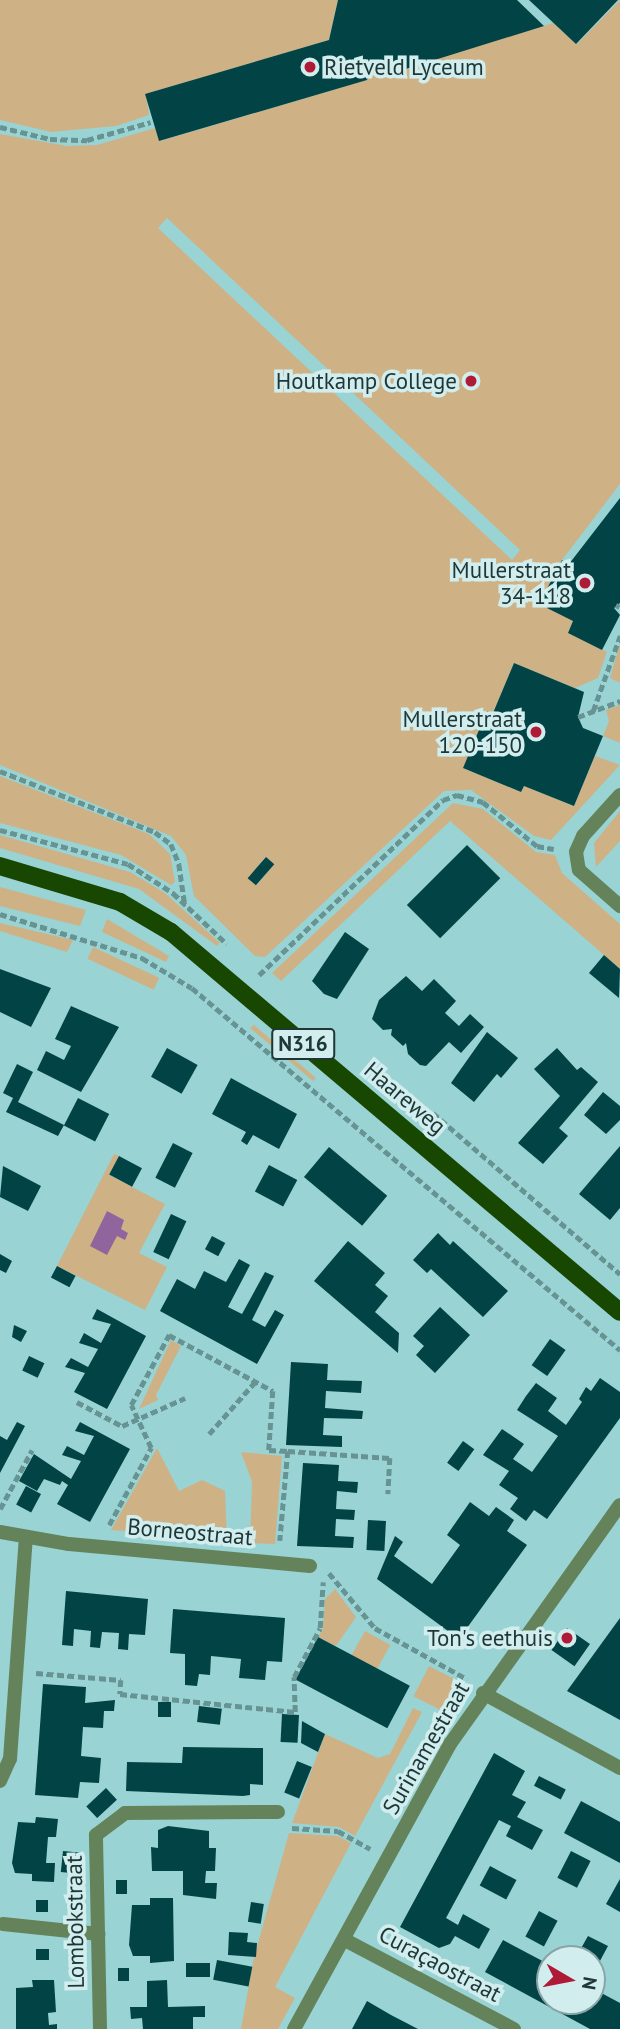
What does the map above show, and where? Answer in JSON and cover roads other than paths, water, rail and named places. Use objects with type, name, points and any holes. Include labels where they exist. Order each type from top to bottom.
[{"type":"main road","name":"Haareweg","points":[[0,866],[120,902],[171,932],[620,1312]]},
{"type":"street","points":[[620,795],[583,836],[576,852],[579,870],[620,906]]},
{"type":"street","name":"Surinamestraat","points":[[294,2029],[483,1693],[620,1505]]},
{"type":"street","name":"Borneostraat","points":[[0,1532],[97,1547],[310,1566]]},
{"type":"street","points":[[0,1781],[10,1759],[26,1538]]},
{"type":"street","points":[[483,1693],[620,1768]]},
{"type":"street","name":"Lombokstraat","points":[[100,2029],[96,1835],[125,1813],[271,1812]]},
{"type":"street","points":[[1,1924],[98,1934]]},
{"type":"street","name":"Curaçaostraat","points":[[345,1940],[514,2029]]},
{"type":"place","name":"Rietveld Lyceum","points":[[310,67]]},
{"type":"place","name":"Houtkamp College","points":[[471,381]]},
{"type":"place","name":"Mullerstraat 34-118","points":[[585,583]]},
{"type":"place","name":"Mullerstraat 120-150","points":[[536,732]]},
{"type":"place","name":"Ton's eethuis","points":[[567,1638]]}]
